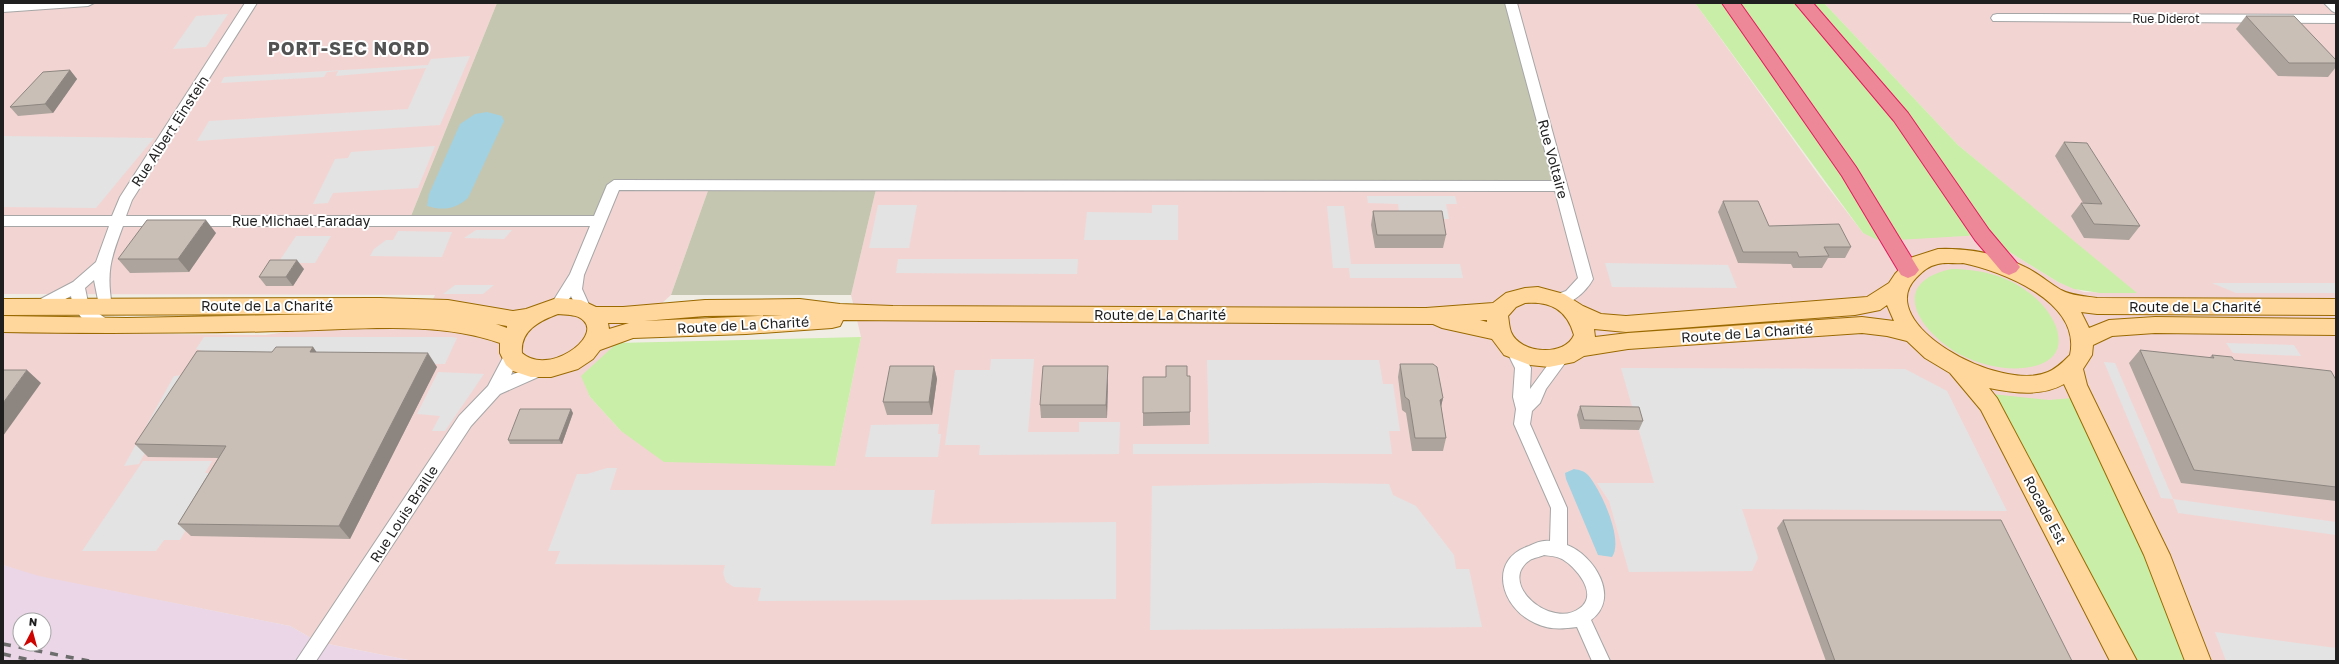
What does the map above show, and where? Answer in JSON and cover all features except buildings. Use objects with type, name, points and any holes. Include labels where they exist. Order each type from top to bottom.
[{"type":"highway","points":[[1731,3],[1747,30],[1810,114],[1856,183],[1908,270]]},
{"type":"highway","points":[[1804,3],[1901,117],[1982,235],[2009,267]]},
{"type":"main road","points":[[1951,256],[1979,258],[2009,267],[2034,280],[2056,296],[2078,326],[2082,341],[2080,356],[2072,369],[2057,379],[2035,384],[2010,383],[1982,377],[1956,366],[1932,352],[1914,334],[1899,311],[1897,289],[1908,270],[1926,260],[1951,256]]},
{"type":"main road","name":"Route de La Charité","points":[[1575,312],[1599,322],[1626,324],[1647,323],[1855,307],[1872,304],[1897,289]]},
{"type":"main road","points":[[1538,295],[1557,300],[1575,312],[1583,324],[1585,333],[1579,348],[1571,355],[1560,359],[1536,358],[1506,341],[1497,322],[1499,311],[1505,304],[1519,296],[1538,295]]},
{"type":"main road","name":"Route de La Charité","points":[[2056,296],[2073,303],[2097,306],[2336,308]]},
{"type":"main road","points":[[3,316],[71,315],[80,301]]},
{"type":"main road","points":[[3,307],[38,307],[80,301],[105,316]]},
{"type":"main road","points":[[558,306],[572,306],[588,312],[599,327],[594,343],[585,353],[572,362],[556,368],[540,370],[522,366],[511,347],[518,327],[530,317],[558,306]]},
{"type":"main road","name":"Route de La Charité","points":[[3,324],[105,316],[423,307],[448,308],[513,319],[530,317]]},
{"type":"main road","name":"Route de La Charité","points":[[588,312],[627,315],[706,308],[800,307],[840,312],[893,314],[1426,316],[1499,311]]},
{"type":"main road","name":"Route de La Charité","points":[[594,343],[632,330],[784,324],[893,314]]},
{"type":"main road","name":"Route de La Charité","points":[[105,316],[402,321],[459,324],[482,328],[511,347]]},
{"type":"main road","name":"Route de La Charité","points":[[1426,316],[1506,341]]},
{"type":"main road","name":"Route de La Charité","points":[[1579,348],[1628,341],[1862,325],[1885,327],[1914,334]]},
{"type":"main road","name":"Route de La Charité","points":[[2082,341],[2109,328],[2155,325],[2336,327]]},
{"type":"main road","name":"Rocade Est","points":[[1956,366],[1989,404],[2124,661]]},
{"type":"main road","points":[[2072,369],[2079,391],[2156,555],[2198,661]]},
{"type":"street","points":[[3,8],[88,3]]},
{"type":"street","name":"Rue Albert Einstein","points":[[80,301],[102,265],[125,200],[251,3]]},
{"type":"street","name":"Rue Voltaire","points":[[1511,3],[1586,279],[1571,295],[1557,300]]},
{"type":"street","points":[[2330,3],[2336,9]]},
{"type":"street","name":"Rue Diderot","points":[[1996,18],[2336,19]]},
{"type":"street","points":[[558,306],[577,275],[598,220],[614,185],[1560,186]]},
{"type":"street","name":"Rue Michael Faraday","points":[[3,221],[598,220]]},
{"type":"street","name":"Rue Albert Einstein","points":[[102,265],[101,285],[105,316]]},
{"type":"street","points":[[577,275],[575,289],[588,312]]},
{"type":"street","points":[[1506,341],[1523,368],[1524,378],[1521,397],[1524,409],[1522,424],[1559,508],[1558,550]]},
{"type":"street","name":"Rue Louis Braille","points":[[305,661],[465,421],[494,390],[505,372],[511,347]]},
{"type":"street","points":[[1524,409],[1534,399],[1539,386],[1560,359]]},
{"type":"street","name":"Rue Louis Braille","points":[[494,390],[540,370]]},
{"type":"street","points":[[1544,548],[1558,550],[1571,555],[1583,564],[1591,574],[1595,586],[1595,599],[1590,609],[1581,617],[1569,622],[1555,622],[1540,618],[1528,610],[1518,600],[1511,588],[1510,576],[1513,565],[1520,556],[1531,550],[1544,548]]},
{"type":"street","points":[[1581,617],[1602,661]]},
{"type":"shaded area","points":[[3,3],[497,3],[409,221],[614,185],[710,185],[671,295],[582,376],[590,397],[621,431],[835,466],[861,337],[851,295],[877,185],[1187,186],[1265,180],[1511,3],[1695,3],[1820,177],[1863,233],[1891,239],[1982,235],[2058,282],[2084,292],[2136,293],[1958,145],[1824,3],[2336,3],[2336,661],[413,661],[318,642],[290,626],[35,576],[3,565],[3,332],[265,335],[427,311],[435,295],[3,294]]},
{"type":"shaded area","points":[[497,3],[1511,3],[1559,180],[1265,180],[1187,186],[877,185],[851,295],[671,295],[710,185],[614,185],[598,221],[409,221]]},
{"type":"shaded area","points":[[228,14],[206,47],[173,49],[196,16]]},
{"type":"shaded area","points":[[470,56],[440,125],[197,141],[209,121],[408,109],[426,68],[336,76],[338,71],[327,72],[324,77],[221,83],[224,77],[428,65],[431,59]]},
{"type":"shaded area","points":[[3,136],[154,138],[96,208],[3,207]]},
{"type":"shaded area","points":[[435,146],[418,188],[333,193],[328,203],[313,204],[335,159],[348,158],[351,152]]},
{"type":"shaded area","points":[[1367,196],[1455,196],[1457,204],[1446,204],[1449,219],[1400,219],[1398,204],[1368,203]]},
{"type":"shaded area","points":[[878,205],[917,205],[909,248],[869,248]]},
{"type":"shaded area","points":[[1152,205],[1178,205],[1178,240],[1084,240],[1087,212],[1152,213]]},
{"type":"shaded area","points":[[1327,206],[1344,206],[1351,264],[1460,264],[1463,278],[1350,278],[1349,268],[1333,268]]},
{"type":"shaded area","points":[[476,230],[512,230],[504,239],[464,238]]},
{"type":"shaded area","points":[[398,231],[452,232],[442,257],[370,256],[374,249],[386,240],[393,240]]},
{"type":"shaded area","points":[[296,236],[331,236],[315,263],[278,263]]},
{"type":"shaded area","points":[[898,259],[1078,259],[1077,274],[896,273]]},
{"type":"shaded area","points":[[1605,263],[1728,265],[1737,288],[1612,287]]},
{"type":"shaded area","points":[[2212,283],[2336,283],[2336,293],[2236,293]]},
{"type":"shaded area","points":[[455,285],[494,285],[483,294],[443,294]]},
{"type":"shaded area","points":[[204,337],[457,338],[445,364],[327,363],[212,354],[196,349]]},
{"type":"shaded area","points":[[2226,343],[2294,345],[2301,356],[2233,353]]},
{"type":"shaded area","points":[[991,359],[1034,359],[1028,432],[1079,432],[1079,422],[1120,422],[1119,454],[979,455],[980,445],[945,445],[955,370],[990,370]]},
{"type":"shaded area","points":[[1207,360],[1379,360],[1383,384],[1393,384],[1400,431],[1389,431],[1392,454],[1133,454],[1133,444],[1209,444]]},
{"type":"shaded area","points":[[2104,362],[2115,363],[2173,499],[2161,498]]},
{"type":"shaded area","points":[[1621,368],[1905,369],[1947,391],[2007,511],[1742,509],[1758,558],[1752,571],[1629,572],[1609,501],[1597,483],[1654,483]]},
{"type":"shaded area","points":[[438,372],[484,374],[445,431],[432,431],[440,416],[417,414]]},
{"type":"shaded area","points":[[186,375],[139,464],[124,466],[174,376]]},
{"type":"shaded area","points":[[939,424],[938,434],[941,434],[938,457],[865,457],[871,425]]},
{"type":"shaded area","points":[[143,461],[212,461],[205,473],[219,473],[180,540],[164,540],[156,551],[82,551]]},
{"type":"shaded area","points":[[607,468],[617,468],[610,490],[935,490],[931,524],[1116,522],[1116,599],[758,601],[761,588],[734,587],[726,582],[723,573],[725,565],[555,564],[560,551],[548,551],[577,474],[587,474]]},
{"type":"shaded area","points":[[1319,483],[1389,484],[1393,495],[1416,506],[1454,555],[1456,569],[1469,569],[1482,627],[1150,630],[1152,486]]},
{"type":"shaded area","points":[[2173,499],[2336,522],[2336,535],[2178,513]]},
{"type":"shaded area","points":[[3,565],[39,576],[290,626],[318,642],[413,661],[3,661]]},
{"type":"shaded area","points":[[2215,632],[2336,648],[2336,661],[2226,661]]},
{"type":"green space","points":[[1695,3],[1824,3],[1958,145],[2137,293],[2100,293],[2074,289],[2058,282],[1982,235],[1880,241],[1863,233]]},
{"type":"green space","points":[[1951,269],[1971,270],[1991,274],[2010,281],[2028,292],[2049,313],[2055,325],[2058,337],[2058,348],[2052,357],[2041,364],[2023,368],[1991,366],[1961,355],[1934,335],[1923,323],[1917,310],[1915,297],[1919,286],[1931,276]]},
{"type":"green space","points":[[861,337],[835,466],[664,462],[621,431],[590,397],[581,376],[617,343]]},
{"type":"green space","points":[[1992,394],[2049,400],[2073,398],[2132,516],[2191,661],[2131,661]]},
{"type":"water","points":[[487,112],[502,116],[504,121],[468,198],[459,205],[444,209],[427,206],[429,194],[460,124],[475,114]]},
{"type":"water","points":[[1574,469],[1582,471],[1588,475],[1604,503],[1613,528],[1615,539],[1615,549],[1612,557],[1598,555],[1566,479],[1565,473]]},
{"type":"railway","points":[[3,644],[89,661]]},
{"type":"railway","points":[[3,654],[35,661]]},
{"type":"district","name":"PORT-SEC NORD","points":[[349,49]]}]
